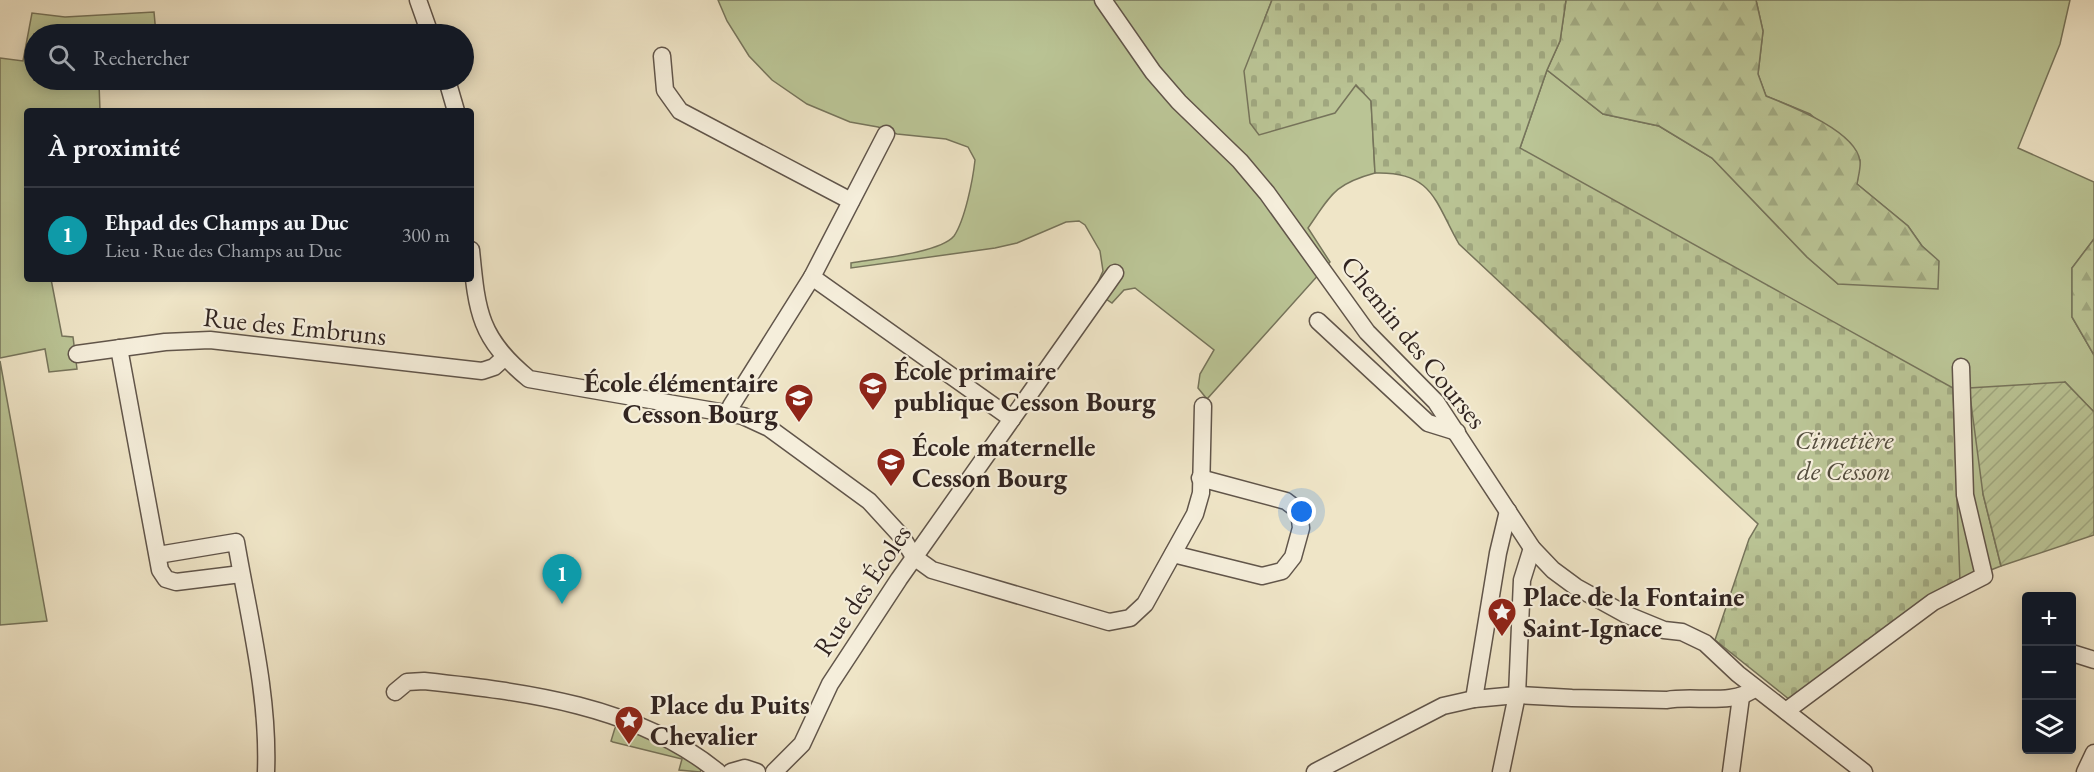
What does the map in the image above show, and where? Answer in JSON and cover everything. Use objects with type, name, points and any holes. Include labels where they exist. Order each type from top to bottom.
[{"type":"street","points":[[418,0],[426,24]]},
{"type":"street","name":"Chemin des Courses","points":[[1103,0],[1153,72],[1179,102],[1240,161],[1267,193],[1360,323],[1394,361],[1436,402],[1532,548],[1553,570],[1586,593],[1635,618],[1664,630],[1682,632],[1706,643],[1748,692],[1786,711],[1864,772]]},
{"type":"street","points":[[662,56],[665,90],[680,111],[851,201]]},
{"type":"street","points":[[450,90],[455,108]]},
{"type":"street","points":[[730,414],[731,406],[812,276],[886,134]]},
{"type":"street","points":[[474,272],[479,310],[484,326],[504,358],[530,379],[743,416],[769,428],[869,501],[902,537],[914,557],[932,570],[1109,622],[1130,618],[1145,604],[1195,514],[1201,493],[1203,406]]},
{"type":"street","name":"Rue des Écoles","points":[[774,772],[802,744],[830,684],[914,557],[1115,273]]},
{"type":"street","points":[[812,276],[1012,419]]},
{"type":"street","points":[[1317,321],[1428,423],[1457,432]]},
{"type":"street","name":"Rue des Embruns","points":[[77,354],[210,340],[482,371],[494,367],[504,358]]},
{"type":"street","points":[[119,348],[160,570],[166,579],[176,582],[241,573]]},
{"type":"street","points":[[1786,711],[1933,602],[1984,576],[1965,495],[1961,367]]},
{"type":"street","points":[[1173,554],[1262,576],[1282,571],[1293,557],[1301,528],[1299,511],[1286,501],[1200,478]]},
{"type":"street","points":[[1474,699],[1498,554],[1509,512]]},
{"type":"street","points":[[158,555],[236,542],[260,676],[267,744],[266,772]]},
{"type":"street","points":[[1501,772],[1518,695],[1522,580],[1532,548]]},
{"type":"street","points":[[2076,654],[2094,660]]},
{"type":"street","points":[[395,692],[407,682],[424,681],[540,697],[611,715],[670,741],[718,772]]},
{"type":"street","points":[[1315,772],[1443,706],[1474,699],[1518,695],[1667,700],[1682,697],[1720,698],[1748,692],[1731,772]]},
{"type":"street","points":[[2085,772],[2094,753]]},
{"type":"street","points":[[731,772],[745,768],[757,772]]},
{"type":"green space","points":[[718,0],[1272,0],[1265,18],[1355,85],[1371,100],[1375,173],[1342,187],[1322,207],[1308,228],[1330,262],[1207,399],[1198,388],[1200,374],[1214,350],[1135,288],[1124,290],[1112,303],[1094,291],[1103,271],[1100,251],[1085,225],[1079,221],[1066,222],[1017,243],[995,248],[851,268],[851,263],[935,247],[954,236],[965,210],[975,160],[968,147],[946,139],[897,134],[878,127],[850,122],[807,104],[772,80],[749,56],[727,21]]},
{"type":"green space","name":"Cimetière de Cesson","points":[[1272,0],[1566,0],[1560,41],[1547,70],[1520,148],[1953,388],[1960,582],[1790,700],[1715,640],[1749,539],[1758,524],[1459,244],[1430,192],[1409,177],[1375,173],[1371,101],[1356,85],[1335,113],[1259,135],[1250,123],[1244,71]]},
{"type":"green space","points":[[1566,0],[1756,0],[1763,31],[1758,74],[1766,96],[1821,121],[1835,130],[1856,150],[1860,161],[1857,184],[1908,226],[1922,246],[1939,261],[1938,289],[1838,284],[1807,257],[1712,158],[1659,126],[1603,114],[1547,70],[1560,41]]},
{"type":"green space","points":[[1756,0],[2070,0],[2060,44],[2018,148],[2094,182],[2094,239],[2072,268],[2072,317],[2094,355],[2094,412],[2065,382],[1983,494],[2001,566],[1960,582],[1520,148],[1547,70],[1603,114],[1659,126],[1712,158],[1807,257],[1838,284],[1938,261],[1922,246],[1908,226],[1857,184],[1860,160],[1810,114],[1766,96],[1758,74],[1763,31]]},
{"type":"green space","points":[[154,12],[155,24],[30,24],[32,13],[65,17]]},
{"type":"green space","points":[[24,56],[24,90],[99,90],[100,108],[24,108],[24,282],[52,282],[62,336],[73,337],[77,369],[49,372],[45,349],[0,358],[0,58],[23,61]]},
{"type":"green space","points":[[2094,239],[2094,355],[2072,317],[2072,268]]},
{"type":"green space","points":[[0,361],[47,621],[0,625]]},
{"type":"green space","points":[[2065,382],[2094,412],[2094,535],[2001,566],[1983,494],[1969,388]]},
{"type":"green space","points":[[618,726],[655,740],[703,767],[700,772],[679,770],[682,759],[613,742],[611,741],[615,728]]},
{"type":"place","name":"École primaire publique Cesson Bourg","points":[[873,412]]},
{"type":"place","name":"École élémentaire Cesson Bourg","points":[[799,424]]},
{"type":"place","name":"École maternelle Cesson Bourg","points":[[891,488]]},
{"type":"place","name":"Ehpad des Champs au Duc","points":[[562,604]]},
{"type":"place","name":"Place de la Fontaine Saint-Ignace","points":[[1502,638]]},
{"type":"place","name":"Place du Puits Chevalier","points":[[629,746]]}]
